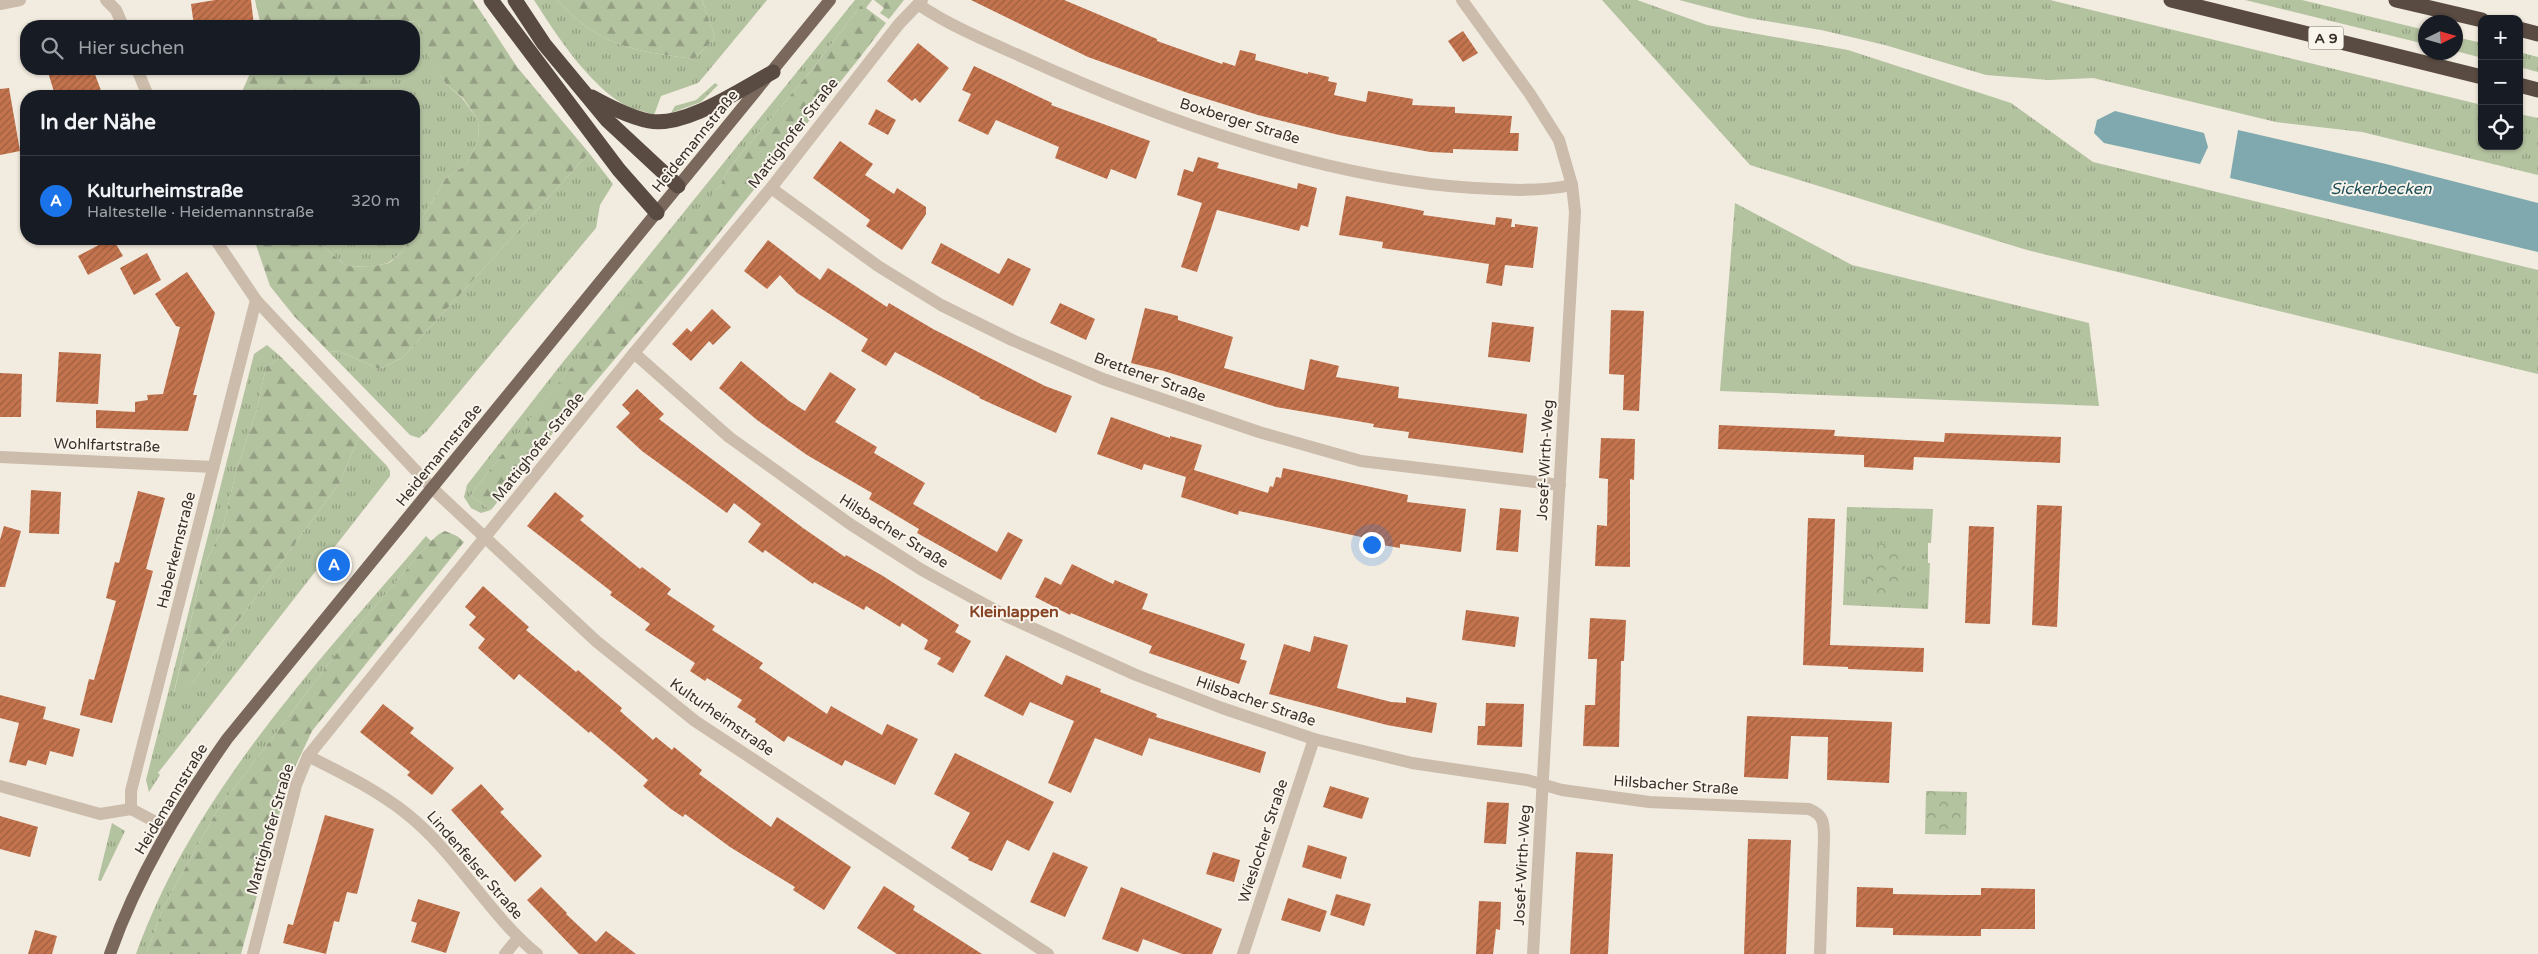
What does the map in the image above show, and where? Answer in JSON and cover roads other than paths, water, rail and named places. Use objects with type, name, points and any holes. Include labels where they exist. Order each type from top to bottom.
[{"type":"highway","points":[[491,0],[619,170],[657,213]]},
{"type":"highway","points":[[515,0],[544,44],[607,120],[678,186]]},
{"type":"highway","name":"A 9","points":[[2171,0],[2478,76]]},
{"type":"highway","points":[[2396,0],[2478,19]]},
{"type":"highway","points":[[2523,30],[2538,34]]},
{"type":"highway","points":[[584,93],[620,112],[650,122],[664,122],[687,117],[773,72]]},
{"type":"highway","points":[[2523,86],[2538,90]]},
{"type":"main road","name":"Heidemannstraße","points":[[110,954],[138,888],[169,830],[196,782],[227,739],[433,489],[830,0]]},
{"type":"street","points":[[0,4],[20,0]]},
{"type":"street","points":[[108,0],[116,10],[120,20]]},
{"type":"street","name":"Josef-Wirth-Weg","points":[[1462,0],[1530,94],[1559,140],[1572,184],[1575,212],[1533,954]]},
{"type":"street","name":"Boxberger Straße","points":[[921,2],[997,46],[1128,102],[1178,121],[1317,161],[1373,174],[1454,186],[1537,190],[1572,184]]},
{"type":"street","name":"Mattighofer Straße","points":[[253,954],[296,785],[308,756],[634,353],[771,188],[899,24],[921,2]]},
{"type":"street","points":[[140,75],[146,90]]},
{"type":"street","name":"Brettener Straße","points":[[771,188],[878,266],[941,305],[1012,340],[1103,379],[1259,432],[1361,461],[1560,485]]},
{"type":"street","name":"Kulturheimstraße","points":[[219,245],[256,300],[433,489],[596,641],[695,721],[1048,954]]},
{"type":"street","name":"Haberkernstraße","points":[[131,809],[132,791],[256,300]]},
{"type":"street","name":"Hilsbacher Straße","points":[[634,353],[729,437],[850,524],[922,570],[1006,616],[1136,675],[1222,708],[1314,739],[1412,763],[1543,784],[1562,790],[1649,802],[1808,808],[1819,813],[1824,822],[1820,954]]},
{"type":"street","name":"Wohlfartstraße","points":[[0,457],[213,467]]},
{"type":"street","name":"Wieslocher Straße","points":[[1243,954],[1314,739]]},
{"type":"street","name":"Lindenfelser Straße","points":[[308,756],[366,786],[408,814],[434,840],[518,938],[537,954]]},
{"type":"street","points":[[0,786],[100,814],[131,809],[169,830]]},
{"type":"street","points":[[505,954],[518,938]]},
{"type":"water","points":[[2115,111],[2204,133],[2208,147],[2200,164],[2104,143],[2094,133],[2097,120]]},
{"type":"water","name":"Sickerbecken","points":[[2238,130],[2386,164],[2538,203],[2538,252],[2230,178]]},
{"type":"place","name":"Kulturheimstraße","points":[[334,565]]},
{"type":"district","name":"Kleinlappen","points":[[1014,612]]}]
